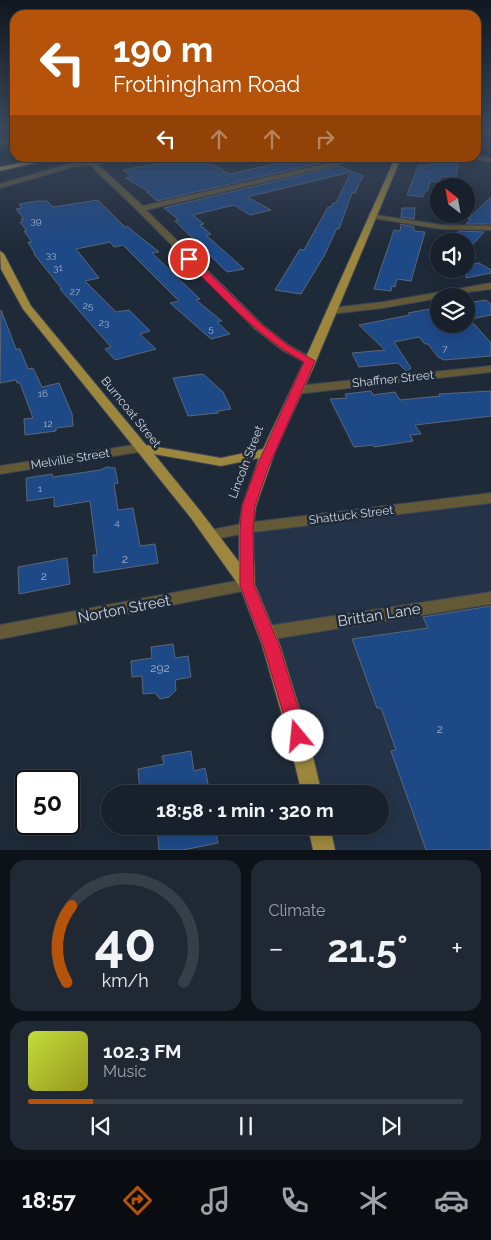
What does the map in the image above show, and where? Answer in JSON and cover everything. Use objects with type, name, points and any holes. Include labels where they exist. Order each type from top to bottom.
[{"type":"main road","name":"Lincoln Street","points":[[310,785],[298,736],[267,633],[247,585],[246,528],[249,506],[268,452],[310,361],[393,169]]},
{"type":"main road","name":"Burncoat Street","points":[[0,255],[27,307],[211,535],[247,585]]},
{"type":"main road","points":[[140,448],[221,462],[268,452]]},
{"type":"main road","points":[[321,835],[324,850]]},
{"type":"street","points":[[0,186],[61,169]]},
{"type":"street","points":[[98,169],[259,327],[286,348],[310,361]]},
{"type":"street","points":[[141,209],[311,169]]},
{"type":"street","points":[[372,216],[442,227],[491,228]]},
{"type":"street","points":[[331,311],[383,305],[491,286]]},
{"type":"street","name":"Shaffner Street","points":[[296,390],[491,369]]},
{"type":"street","name":"Melville Street","points":[[0,470],[140,448]]},
{"type":"street","name":"Shattuck Street","points":[[211,535],[246,528],[491,498]]},
{"type":"street","name":"Norton Street","points":[[0,632],[247,585]]},
{"type":"street","name":"Brittan Lane","points":[[267,633],[491,598]]},
{"type":"shaded area","points":[[491,498],[491,850],[324,850],[321,835],[389,835],[389,785],[309,785],[247,585],[246,528]]},
{"type":"building","points":[[220,169],[230,174],[254,169],[295,169],[157,201],[147,192],[149,192],[126,178],[132,177],[123,170]]},
{"type":"building","points":[[328,169],[345,169],[363,176],[355,193],[352,193],[339,229],[337,228],[324,256],[301,294],[275,290],[300,249],[304,250],[328,207],[336,203],[351,172],[247,197],[271,210],[250,215],[234,205],[193,215],[204,224],[200,225],[211,234],[206,235],[244,269],[227,272],[175,221],[179,220],[164,208]]},
{"type":"building","points":[[417,169],[457,169],[456,178],[441,176],[440,178],[430,178],[428,191],[425,191],[423,197],[407,195]]},
{"type":"building","points":[[491,197],[491,224],[466,224],[475,223],[475,212]]},
{"type":"building","points":[[98,200],[125,227],[128,227],[159,252],[152,253],[200,299],[196,300],[222,321],[217,322],[230,334],[211,339],[170,303],[179,301],[123,245],[114,247],[110,242],[76,249],[99,278],[85,281],[116,312],[129,310],[150,331],[140,334],[156,349],[115,360],[105,349],[111,347],[60,289],[62,289],[34,254],[28,242],[32,242],[20,222],[23,221],[21,219],[24,219],[16,209],[22,208],[19,204],[38,201],[47,201],[53,207]]},
{"type":"building","points":[[402,208],[415,208],[414,219],[401,217]]},
{"type":"building","points":[[401,224],[414,227],[414,231],[425,232],[411,281],[397,279],[395,287],[392,286],[391,291],[374,289],[394,230],[400,231]]},
{"type":"building","points":[[459,231],[484,232],[475,242],[475,233],[457,233]]},
{"type":"building","points":[[479,263],[491,270],[491,273],[475,276],[475,264]]},
{"type":"building","points":[[486,300],[491,304],[491,315],[475,318],[475,302]]},
{"type":"building","points":[[430,309],[430,333],[475,333],[475,325],[491,343],[491,356],[444,360],[438,357],[428,344],[425,344],[419,337],[394,342],[411,368],[407,372],[398,363],[359,367],[352,353],[385,350],[359,325],[410,315],[408,313]]},
{"type":"building","points":[[1,310],[16,349],[20,349],[28,369],[33,368],[42,387],[59,383],[72,414],[73,426],[56,428],[56,431],[25,435],[24,419],[33,418],[20,383],[17,383],[16,380],[0,383]]},
{"type":"building","points":[[203,374],[223,392],[231,409],[218,411],[218,413],[188,416],[173,378]]},
{"type":"building","points":[[371,391],[373,395],[395,392],[400,400],[440,396],[439,394],[491,391],[491,416],[415,425],[421,434],[410,435],[413,441],[374,447],[373,445],[354,447],[330,399],[347,398],[345,394]]},
{"type":"building","points":[[107,467],[115,468],[118,483],[114,484],[118,510],[133,508],[140,546],[155,544],[158,563],[94,573],[93,555],[97,555],[90,501],[54,507],[54,497],[27,501],[26,478],[52,474],[53,477],[100,470]]},
{"type":"building","points":[[67,558],[70,584],[19,594],[18,567]]},
{"type":"building","points":[[491,606],[491,850],[426,850],[391,751],[396,750],[381,708],[377,708],[352,639],[428,628],[423,617]]},
{"type":"building","points":[[173,644],[175,658],[188,656],[191,677],[175,680],[176,690],[169,697],[160,699],[155,693],[143,694],[142,676],[132,677],[131,661],[152,658],[151,647]]},
{"type":"building","points":[[191,751],[194,771],[205,768],[208,785],[139,785],[138,769],[164,764],[162,756]]},
{"type":"building","points":[[158,835],[217,835],[218,843],[183,850],[159,850]]},
{"type":"route","points":[[189,259],[270,337],[310,361],[268,452],[249,506],[246,528],[247,585],[267,633],[298,736]]}]
